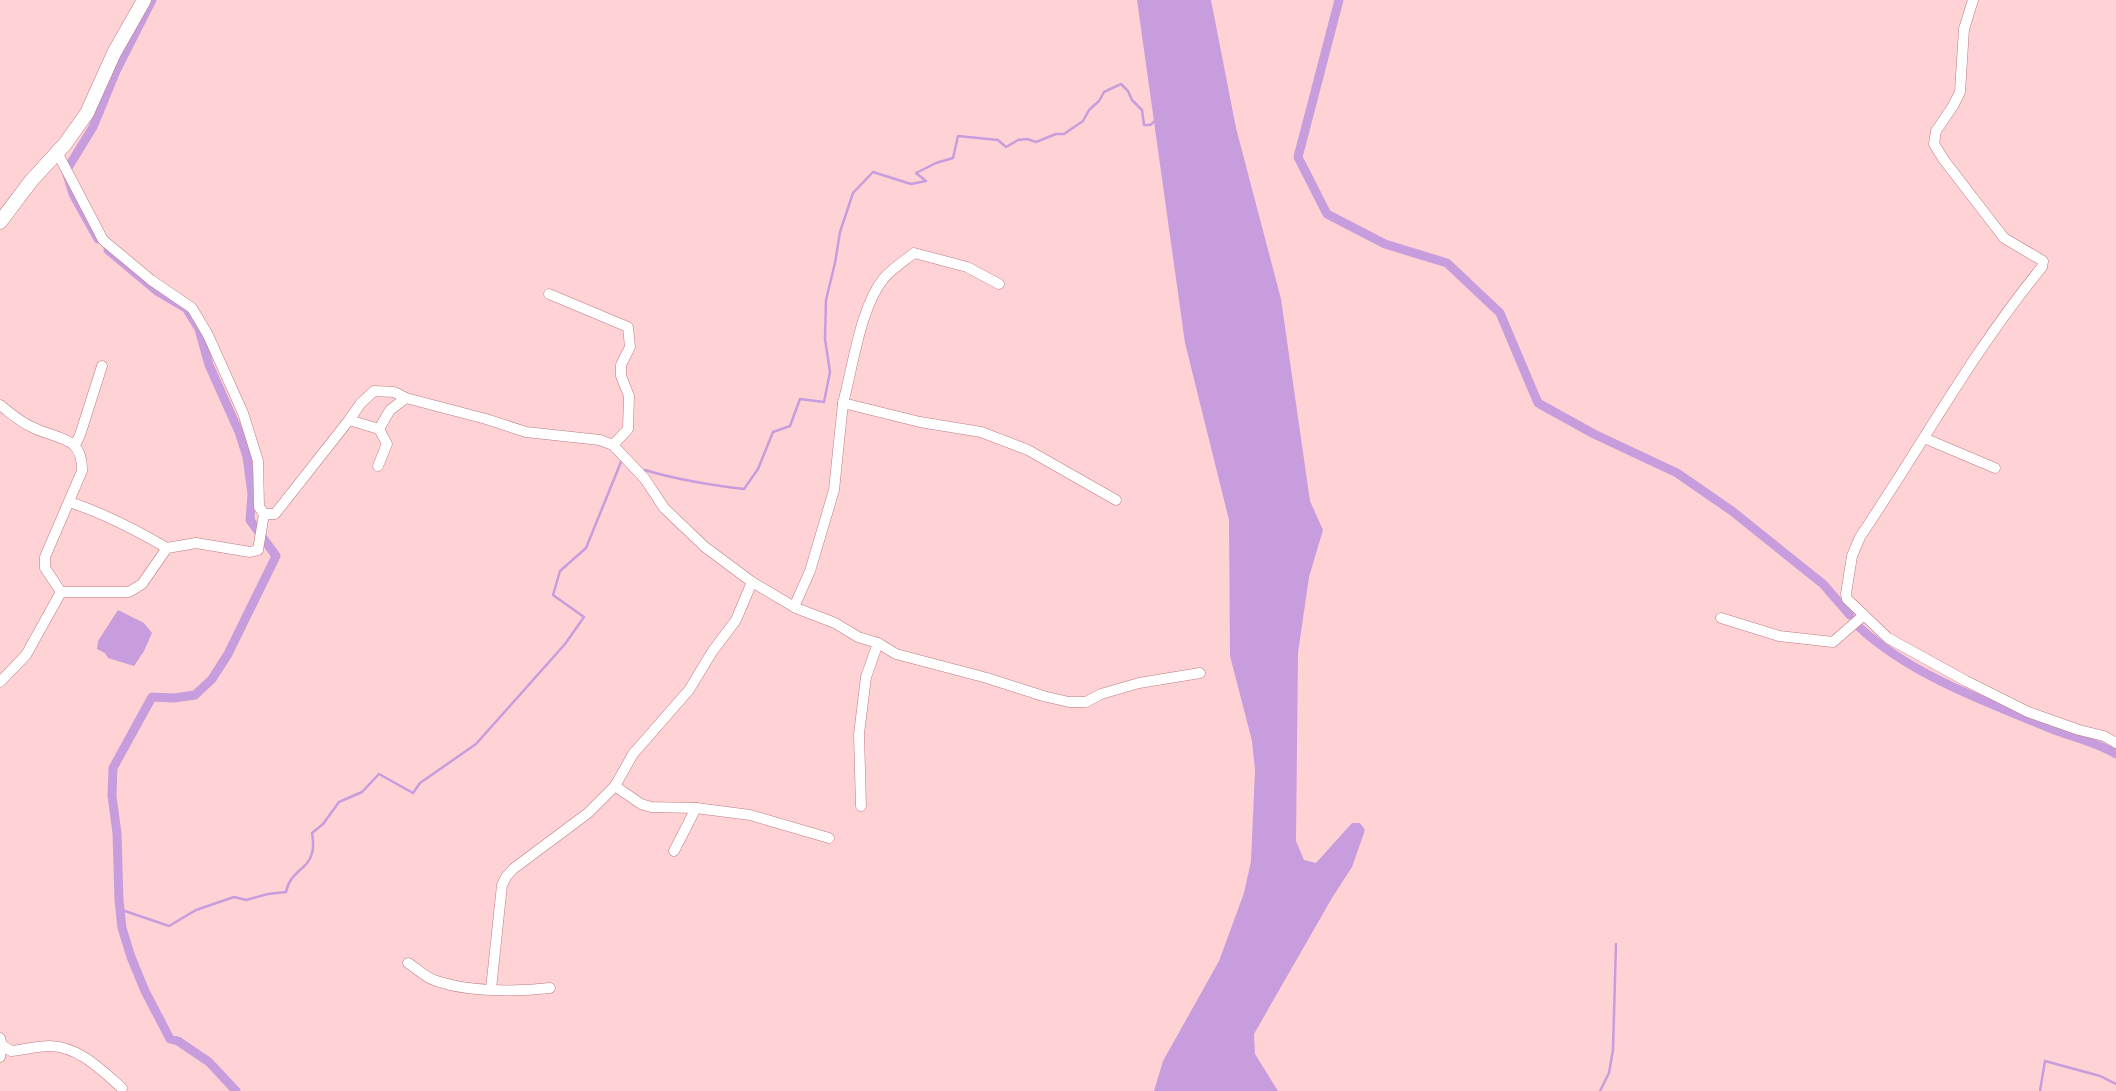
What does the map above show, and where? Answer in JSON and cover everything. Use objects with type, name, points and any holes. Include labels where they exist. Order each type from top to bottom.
[{"type":"main road","points":[[0,222],[31,181],[60,157],[87,113],[114,53],[144,0]]},
{"type":"street","points":[[1973,0],[1964,29],[1960,92],[1936,131],[1934,144],[1944,160],[2004,238],[2043,262],[2042,267],[2016,299],[1960,379],[1860,537],[1852,556],[1846,594],[1847,599],[1888,638],[1966,681],[2028,712],[2079,730],[2104,736],[2116,743]]},
{"type":"street","points":[[60,157],[103,240],[152,280],[192,308],[208,335],[243,413],[258,461],[259,507],[264,514],[258,550],[250,552],[196,543],[167,548],[144,534],[91,509],[69,502]]},
{"type":"street","points":[[794,607],[810,571],[834,490],[843,403],[863,322],[874,294],[884,279],[914,253],[967,267],[999,284]]},
{"type":"street","points":[[549,294],[628,327],[630,347],[621,365],[621,376],[629,396],[628,429],[613,445]]},
{"type":"street","points":[[74,445],[80,435],[102,366]]},
{"type":"street","points":[[264,514],[275,514],[361,403],[374,391],[394,392],[406,398],[526,432],[600,440],[613,445],[645,479],[664,508],[705,547],[752,582],[794,607],[835,624],[858,637],[878,643],[896,654],[1069,702],[1086,702],[1101,694],[1139,683],[1200,673]]},
{"type":"street","points":[[379,429],[390,410],[406,398]]},
{"type":"street","points":[[843,403],[920,422],[981,432],[1028,450],[1116,500]]},
{"type":"street","points":[[0,405],[12,417],[74,445],[82,457],[82,471],[45,557],[45,568],[61,592]]},
{"type":"street","points":[[349,420],[379,429],[387,444],[378,466]]},
{"type":"street","points":[[1924,438],[1995,468]]},
{"type":"street","points":[[61,592],[129,592],[142,584],[167,548]]},
{"type":"street","points":[[491,989],[501,894],[506,877],[513,869],[588,813],[615,786],[633,754],[689,690],[712,652],[736,620],[752,582]]},
{"type":"street","points":[[0,682],[26,654],[61,592]]},
{"type":"street","points":[[1720,618],[1779,636],[1833,642],[1864,615]]},
{"type":"street","points":[[861,806],[859,734],[866,677],[878,643]]},
{"type":"street","points":[[615,786],[646,806],[696,808],[750,814],[829,838]]},
{"type":"street","points":[[674,851],[696,808]]},
{"type":"street","points":[[408,963],[433,980],[468,987],[518,992],[550,988]]},
{"type":"street","points":[[0,1057],[1,1042]]},
{"type":"street","points":[[1,1042],[11,1051],[50,1046],[72,1051],[89,1060],[122,1088]]},
{"type":"shaded area","points":[[1137,0],[1211,0],[1236,128],[1281,299],[1310,501],[1323,530],[1309,577],[1298,653],[1296,841],[1304,860],[1316,863],[1352,823],[1360,823],[1365,830],[1352,867],[1332,898],[1254,1034],[1255,1054],[1278,1091],[1154,1091],[1163,1061],[1219,961],[1244,893],[1251,861],[1255,770],[1252,741],[1230,656],[1229,520],[1185,343]]},
{"type":"shaded area","points":[[118,610],[144,623],[152,633],[144,651],[134,666],[108,658],[105,653],[97,649],[98,641]]},
{"type":"waterway","points":[[98,239],[73,194],[66,171],[93,127],[116,71],[152,0]]},
{"type":"waterway","points":[[1339,0],[1298,157],[1327,214],[1385,244],[1447,263],[1500,313],[1538,403],[1594,434],[1677,473],[1732,511],[1823,584],[1850,615]]},
{"type":"waterway","points":[[645,470],[694,482],[744,489],[758,469],[773,432],[790,426],[800,399],[824,402],[830,372],[825,339],[826,300],[840,232],[853,193],[873,172],[911,184],[926,181],[916,173],[936,163],[953,158],[958,136],[998,140],[1006,147],[1018,140],[1027,139],[1036,142],[1056,134],[1064,134],[1083,121],[1089,110],[1099,101],[1104,92],[1121,84],[1142,110],[1144,125],[1150,125],[1155,121]]},
{"type":"waterway","points":[[108,250],[157,291],[186,308],[199,329],[209,365],[239,432],[247,457],[252,494],[250,520],[276,556],[228,654],[212,679],[195,695],[174,698],[152,697],[113,768],[112,796],[117,833],[119,900],[122,928],[131,957],[145,991],[170,1039],[178,1041],[209,1062],[236,1091]]},
{"type":"waterway","points":[[119,909],[169,926],[196,910],[234,897],[246,900],[268,894],[286,892],[291,879],[310,859],[313,848],[312,833],[323,824],[339,802],[362,792],[379,774],[413,793],[420,783],[476,744],[565,644],[584,617],[553,595],[560,571],[586,548],[621,462]]},
{"type":"waterway","points":[[1859,627],[1902,659],[1950,686],[2116,754]]},
{"type":"waterway","points":[[1600,1091],[1609,1073],[1613,1050],[1616,944]]},
{"type":"waterway","points":[[2040,1091],[2045,1061],[2100,1076],[2116,1084]]}]
